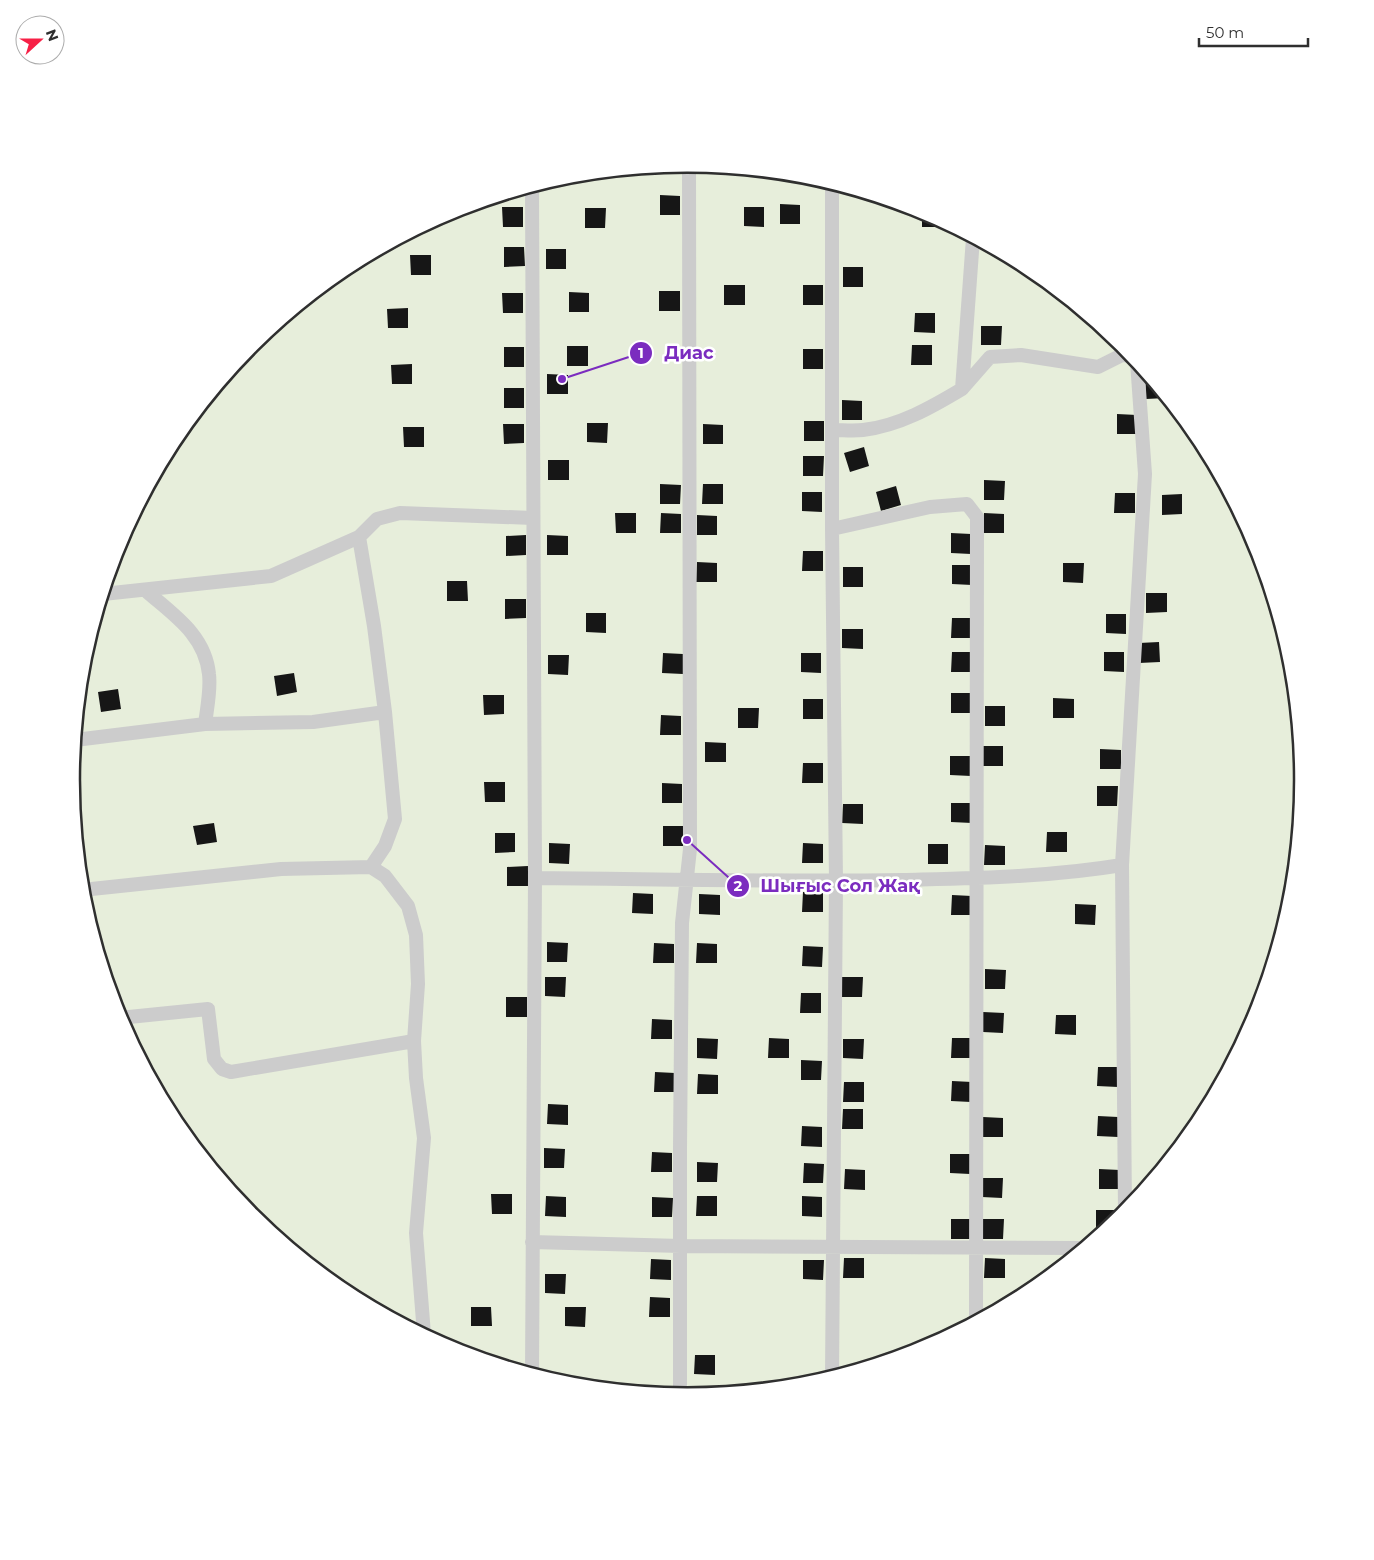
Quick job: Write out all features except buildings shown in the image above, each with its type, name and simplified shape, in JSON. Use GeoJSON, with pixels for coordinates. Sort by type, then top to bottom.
{"type":"FeatureCollection","features":[{"type":"Feature","properties":{"kind":"street"},"geometry":{"type":"LineString","coordinates":[[680,1387],[682,923],[690,849],[689,173]]}},
{"type":"Feature","properties":{"kind":"street"},"geometry":{"type":"LineString","coordinates":[[832,191],[832,529],[836,881],[832,1369]]}},
{"type":"Feature","properties":{"kind":"street"},"geometry":{"type":"LineString","coordinates":[[532,194],[535,878],[532,1366]]}},
{"type":"Feature","properties":{"kind":"street"},"geometry":{"type":"LineString","coordinates":[[962,389],[973,245]]}},
{"type":"Feature","properties":{"kind":"street"},"geometry":{"type":"LineString","coordinates":[[832,430],[863,430],[889,424],[928,409],[962,389],[990,357],[1021,355],[1098,366],[1120,356]]}},
{"type":"Feature","properties":{"kind":"street"},"geometry":{"type":"LineString","coordinates":[[1125,1199],[1122,865],[1145,474],[1138,375]]}},
{"type":"Feature","properties":{"kind":"street"},"geometry":{"type":"LineString","coordinates":[[832,529],[930,507],[967,504],[977,517],[976,1313]]}},
{"type":"Feature","properties":{"kind":"street"},"geometry":{"type":"LineString","coordinates":[[110,593],[271,576],[359,538],[377,520],[400,513],[533,518]]}},
{"type":"Feature","properties":{"kind":"street"},"geometry":{"type":"LineString","coordinates":[[359,538],[374,626],[385,712],[395,819],[385,846],[371,867]]}},
{"type":"Feature","properties":{"kind":"street"},"geometry":{"type":"LineString","coordinates":[[145,590],[189,628],[202,647],[209,674],[206,724]]}},
{"type":"Feature","properties":{"kind":"street"},"geometry":{"type":"LineString","coordinates":[[81,739],[206,724],[313,722],[385,712]]}},
{"type":"Feature","properties":{"kind":"street"},"geometry":{"type":"LineString","coordinates":[[535,878],[836,881],[977,878],[1081,872],[1122,865]]}},
{"type":"Feature","properties":{"kind":"street"},"geometry":{"type":"LineString","coordinates":[[90,889],[281,869],[371,867],[385,876],[408,906],[416,935],[418,984],[414,1042],[416,1078],[424,1138],[416,1234],[423,1326]]}},
{"type":"Feature","properties":{"kind":"street"},"geometry":{"type":"LineString","coordinates":[[128,1017],[208,1008],[214,1058],[222,1069],[231,1072],[414,1042]]}},
{"type":"Feature","properties":{"kind":"street"},"geometry":{"type":"LineString","coordinates":[[532,1242],[681,1246],[1073,1248]]}},
{"type":"Feature","properties":{"kind":"green space"},"geometry":{"type":"Polygon","coordinates":[[[647,174],[727,174],[766,178],[844,194],[882,205],[919,219],[991,254],[1057,298],[1087,324],[1116,351],[1169,410],[1213,476],[1231,512],[1248,548],[1262,585],[1273,623],[1289,701],[1293,740],[1293,820],[1289,859],[1273,937],[1262,975],[1248,1012],[1213,1084],[1169,1150],[1143,1180],[1116,1209],[1057,1262],[990,1306],[955,1324],[919,1341],[882,1355],[844,1366],[766,1382],[727,1386],[647,1386],[608,1382],[530,1366],[492,1355],[455,1341],[383,1306],[317,1262],[287,1236],[258,1209],[205,1150],[161,1084],[143,1048],[126,1012],[112,975],[101,937],[85,859],[81,820],[81,740],[85,701],[101,623],[112,585],[126,548],[161,476],[205,410],[231,380],[258,351],[317,298],[384,254],[419,236],[455,219],[492,205],[530,194],[608,178],[647,174]]]}},
{"type":"Feature","properties":{"kind":"place","name":"Диас"},"geometry":{"type":"Point","coordinates":[562,379]}},
{"type":"Feature","properties":{"kind":"place","name":"Шығыс Сол Жақ"},"geometry":{"type":"Point","coordinates":[687,840]}}]}
